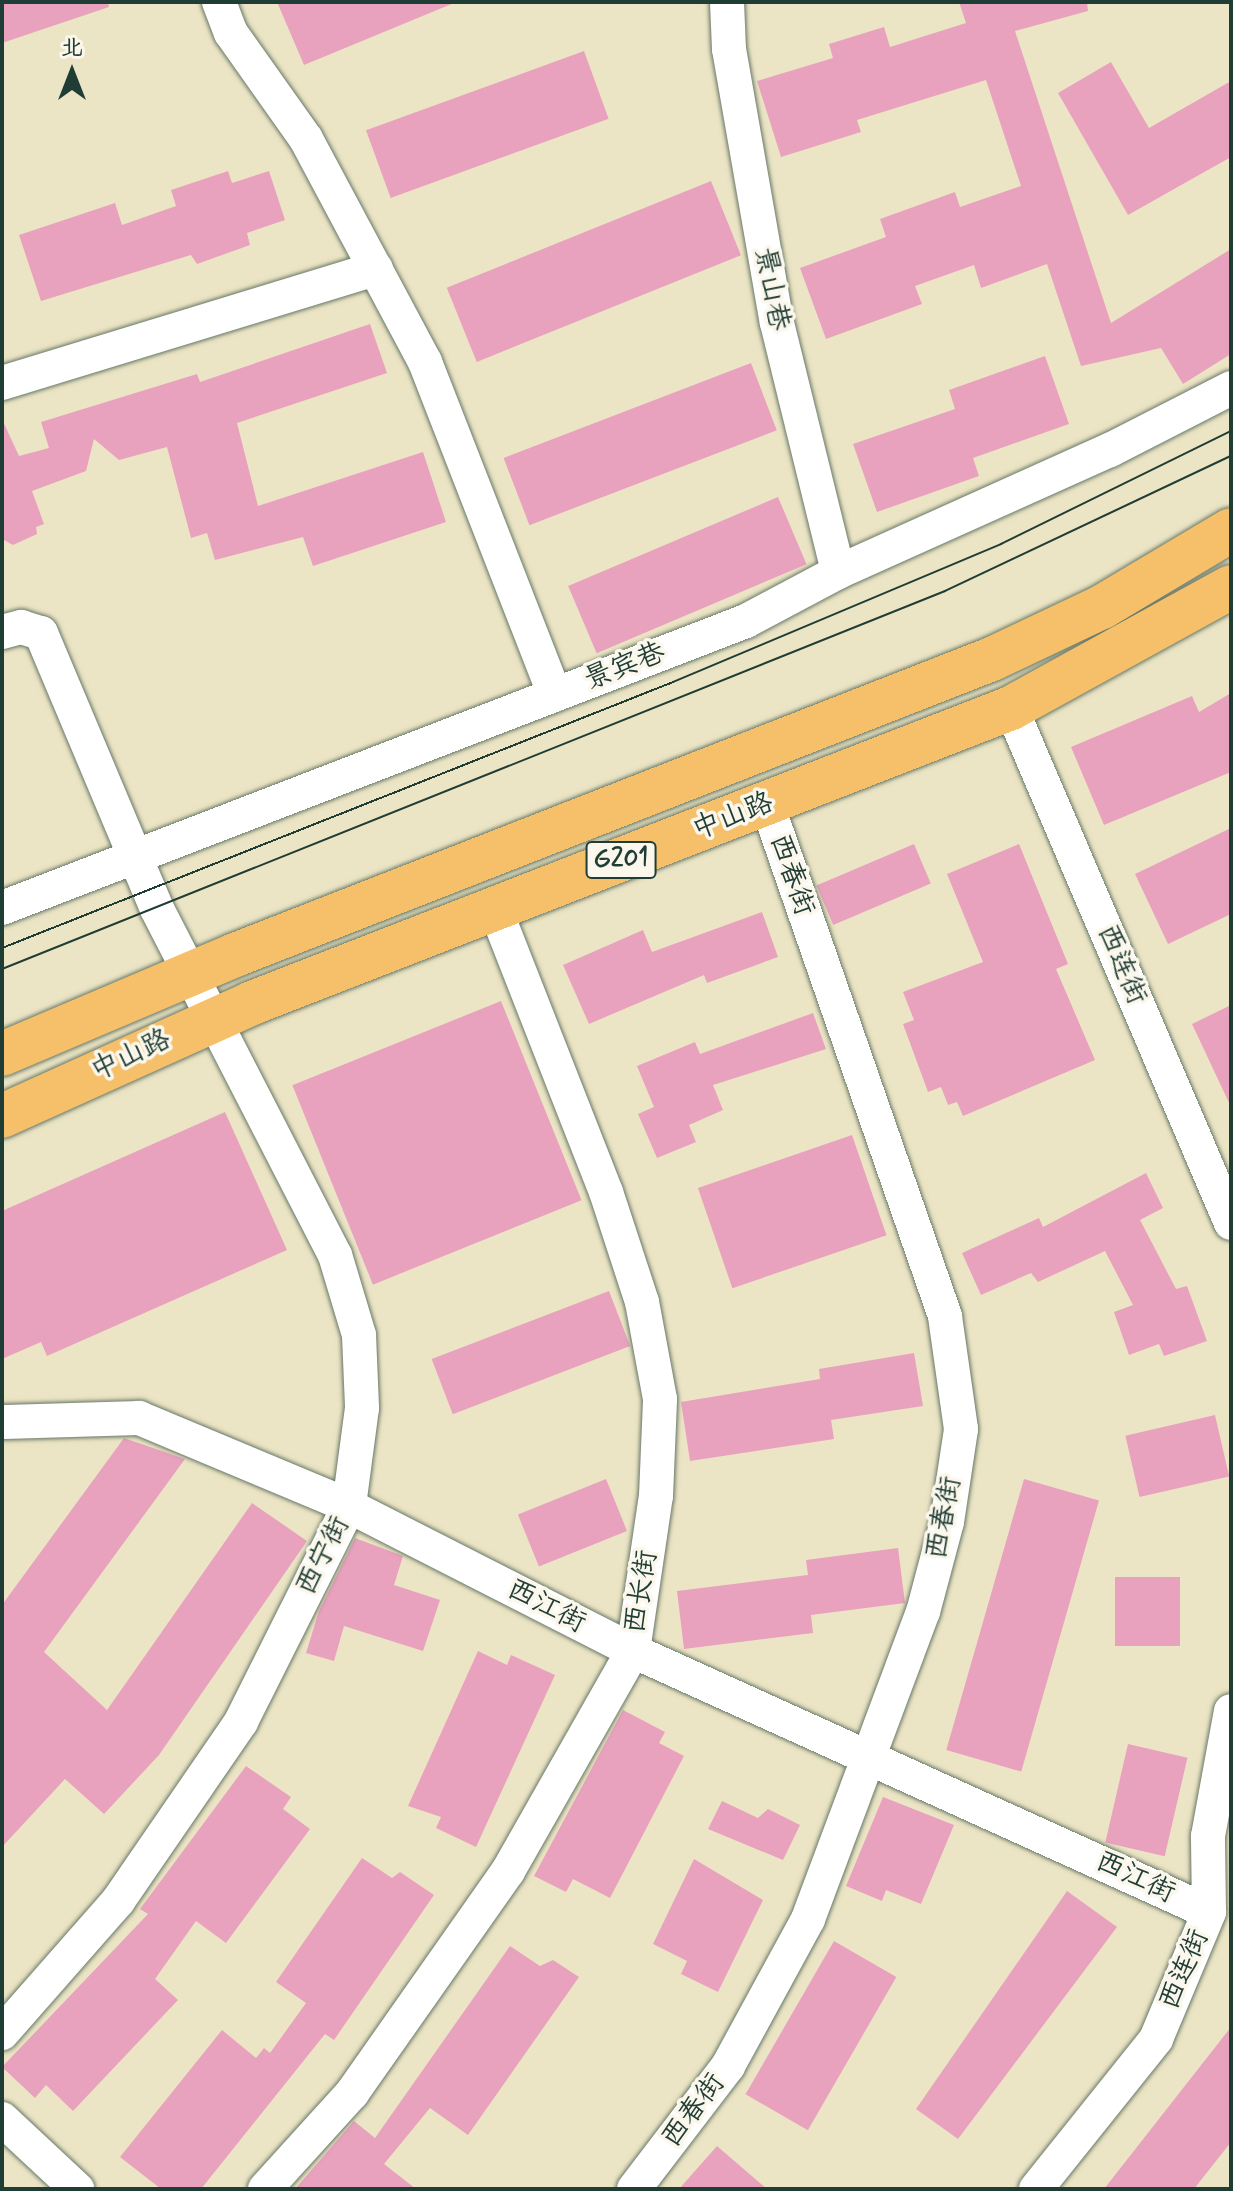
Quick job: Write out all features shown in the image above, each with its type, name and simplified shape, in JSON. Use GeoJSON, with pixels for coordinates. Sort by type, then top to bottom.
{"type":"FeatureCollection","features":[{"type":"Feature","properties":{"kind":"highway","name":"中山路"},"geometry":{"type":"LineString","coordinates":[[2,1054],[190,975],[992,659],[1102,607],[1231,530]]}},
{"type":"Feature","properties":{"kind":"highway","name":"中山路"},"geometry":{"type":"LineString","coordinates":[[2,1116],[212,1019],[1011,708],[1231,587]]}},
{"type":"Feature","properties":{"kind":"street"},"geometry":{"type":"LineString","coordinates":[[219,2],[231,33],[306,139],[425,362],[555,695]]}},
{"type":"Feature","properties":{"kind":"street","name":"景山巷"},"geometry":{"type":"LineString","coordinates":[[727,2],[729,49],[777,323],[838,572]]}},
{"type":"Feature","properties":{"kind":"street"},"geometry":{"type":"LineString","coordinates":[[2,383],[376,269]]}},
{"type":"Feature","properties":{"kind":"street","name":"景宾巷"},"geometry":{"type":"LineString","coordinates":[[2,908],[746,621],[838,572],[1110,450],[1231,388]]}},
{"type":"Feature","properties":{"kind":"street","name":"西宁街"},"geometry":{"type":"LineString","coordinates":[[2,632],[21,627],[41,633],[135,859],[212,1019],[335,1255],[359,1335],[362,1408],[349,1506],[241,1722],[118,1901],[2,2033]]}},
{"type":"Feature","properties":{"kind":"street","name":"西连街"},"geometry":{"type":"LineString","coordinates":[[1011,708],[1231,1223]]}},
{"type":"Feature","properties":{"kind":"street","name":"西春街"},"geometry":{"type":"LineString","coordinates":[[634,2189],[742,2039],[808,1919],[923,1612],[947,1522],[961,1429],[945,1316],[767,804]]}},
{"type":"Feature","properties":{"kind":"street","name":"西长街"},"geometry":{"type":"LineString","coordinates":[[265,2189],[352,2093],[508,1871],[633,1651],[656,1496],[660,1399],[642,1302],[606,1192],[495,909]]}},
{"type":"Feature","properties":{"kind":"street","name":"西江街"},"geometry":{"type":"LineString","coordinates":[[2,1422],[139,1418],[349,1506],[633,1651],[1209,1912]]}},
{"type":"Feature","properties":{"kind":"street","name":"西连街"},"geometry":{"type":"LineString","coordinates":[[1036,2189],[1156,2039],[1209,1912],[1208,1836],[1231,1711]]}},
{"type":"Feature","properties":{"kind":"street"},"geometry":{"type":"LineString","coordinates":[[2,2119],[77,2189]]}},
{"type":"Feature","properties":{"kind":"building"},"geometry":{"type":"Polygon","coordinates":[[[2,2],[108,2],[109,7],[2,43],[2,2]]]}},
{"type":"Feature","properties":{"kind":"building"},"geometry":{"type":"Polygon","coordinates":[[[277,2],[454,2],[454,3],[304,65],[277,2]]]}},
{"type":"Feature","properties":{"kind":"building"},"geometry":{"type":"Polygon","coordinates":[[[959,2],[1087,2],[1088,11],[1015,31],[1111,323],[1231,249],[1231,354],[1183,384],[1161,348],[1081,366],[1047,264],[981,288],[974,265],[915,286],[922,304],[826,339],[800,268],[886,237],[880,219],[955,192],[960,207],[1021,186],[986,80],[857,120],[861,132],[781,157],[757,81],[833,58],[829,44],[884,27],[890,47],[966,23],[959,2]]]}},
{"type":"Feature","properties":{"kind":"building"},"geometry":{"type":"Polygon","coordinates":[[[584,51],[609,119],[391,198],[366,130],[584,51]]]}},
{"type":"Feature","properties":{"kind":"building"},"geometry":{"type":"Polygon","coordinates":[[[1111,62],[1149,128],[1231,81],[1231,157],[1128,215],[1058,93],[1111,62]]]}},
{"type":"Feature","properties":{"kind":"building"},"geometry":{"type":"Polygon","coordinates":[[[228,171],[232,183],[269,171],[285,220],[247,233],[250,245],[197,264],[191,255],[41,301],[19,235],[115,203],[122,225],[176,206],[171,190],[228,171]]]}},
{"type":"Feature","properties":{"kind":"building"},"geometry":{"type":"Polygon","coordinates":[[[711,181],[741,255],[477,362],[447,288],[711,181]]]}},
{"type":"Feature","properties":{"kind":"building"},"geometry":{"type":"Polygon","coordinates":[[[370,324],[387,373],[237,423],[258,506],[423,452],[446,522],[313,566],[303,537],[215,560],[207,533],[191,538],[167,447],[119,460],[94,439],[86,471],[32,491],[44,524],[36,527],[37,534],[13,545],[2,539],[2,419],[19,456],[49,448],[41,422],[197,374],[200,382],[370,324]]]}},
{"type":"Feature","properties":{"kind":"building"},"geometry":{"type":"Polygon","coordinates":[[[1045,356],[1069,424],[973,458],[979,476],[877,512],[853,444],[955,409],[949,390],[1045,356]]]}},
{"type":"Feature","properties":{"kind":"building"},"geometry":{"type":"Polygon","coordinates":[[[751,363],[777,430],[529,525],[504,458],[751,363]]]}},
{"type":"Feature","properties":{"kind":"building"},"geometry":{"type":"Polygon","coordinates":[[[778,497],[807,564],[597,653],[568,586],[778,497]]]}},
{"type":"Feature","properties":{"kind":"building"},"geometry":{"type":"Polygon","coordinates":[[[1231,693],[1231,772],[1104,825],[1071,747],[1192,696],[1199,712],[1231,693]]]}},
{"type":"Feature","properties":{"kind":"building"},"geometry":{"type":"Polygon","coordinates":[[[1231,828],[1231,914],[1168,944],[1135,874],[1231,828]]]}},
{"type":"Feature","properties":{"kind":"building"},"geometry":{"type":"Polygon","coordinates":[[[914,844],[931,884],[833,925],[816,885],[914,844]]]}},
{"type":"Feature","properties":{"kind":"building"},"geometry":{"type":"Polygon","coordinates":[[[1019,844],[1068,964],[1056,969],[1095,1060],[963,1116],[957,1102],[948,1105],[941,1087],[928,1092],[903,1024],[914,1020],[903,992],[983,962],[947,874],[1019,844]]]}},
{"type":"Feature","properties":{"kind":"building"},"geometry":{"type":"Polygon","coordinates":[[[762,912],[778,957],[707,983],[704,975],[589,1024],[563,965],[643,930],[652,952],[762,912]]]}},
{"type":"Feature","properties":{"kind":"building"},"geometry":{"type":"Polygon","coordinates":[[[501,1001],[582,1200],[373,1285],[292,1085],[501,1001]]]}},
{"type":"Feature","properties":{"kind":"building"},"geometry":{"type":"Polygon","coordinates":[[[1231,1005],[1231,1107],[1192,1024],[1231,1005]]]}},
{"type":"Feature","properties":{"kind":"building"},"geometry":{"type":"Polygon","coordinates":[[[813,1013],[826,1049],[713,1085],[723,1110],[689,1125],[696,1142],[657,1158],[638,1114],[654,1107],[637,1066],[695,1042],[700,1054],[813,1013]]]}},
{"type":"Feature","properties":{"kind":"building"},"geometry":{"type":"Polygon","coordinates":[[[225,1112],[287,1250],[47,1356],[41,1342],[2,1359],[2,1211],[225,1112]]]}},
{"type":"Feature","properties":{"kind":"building"},"geometry":{"type":"Polygon","coordinates":[[[852,1135],[887,1235],[732,1288],[698,1188],[852,1135]]]}},
{"type":"Feature","properties":{"kind":"building"},"geometry":{"type":"Polygon","coordinates":[[[1146,1173],[1163,1208],[1140,1220],[1176,1289],[1187,1286],[1207,1341],[1164,1356],[1159,1344],[1129,1355],[1114,1312],[1133,1305],[1105,1251],[1038,1282],[1031,1273],[981,1295],[962,1253],[1039,1218],[1043,1227],[1146,1173]]]}},
{"type":"Feature","properties":{"kind":"building"},"geometry":{"type":"Polygon","coordinates":[[[609,1291],[630,1346],[453,1414],[432,1359],[609,1291]]]}},
{"type":"Feature","properties":{"kind":"building"},"geometry":{"type":"Polygon","coordinates":[[[914,1353],[923,1406],[831,1420],[834,1439],[690,1461],[681,1402],[820,1379],[819,1369],[914,1353]]]}},
{"type":"Feature","properties":{"kind":"building"},"geometry":{"type":"Polygon","coordinates":[[[1215,1415],[1229,1476],[1140,1497],[1125,1436],[1215,1415]]]}},
{"type":"Feature","properties":{"kind":"building"},"geometry":{"type":"Polygon","coordinates":[[[124,1438],[185,1459],[44,1652],[107,1710],[252,1503],[307,1541],[159,1755],[104,1814],[65,1779],[2,1847],[2,1605],[124,1438]]]}},
{"type":"Feature","properties":{"kind":"building"},"geometry":{"type":"Polygon","coordinates":[[[606,1479],[627,1531],[539,1567],[518,1515],[606,1479]]]}},
{"type":"Feature","properties":{"kind":"building"},"geometry":{"type":"Polygon","coordinates":[[[1024,1479],[1099,1500],[1021,1772],[946,1750],[1024,1479]]]}},
{"type":"Feature","properties":{"kind":"building"},"geometry":{"type":"Polygon","coordinates":[[[355,1538],[403,1556],[394,1585],[440,1600],[423,1651],[344,1626],[334,1661],[306,1653],[319,1611],[355,1538]]]}},
{"type":"Feature","properties":{"kind":"building"},"geometry":{"type":"Polygon","coordinates":[[[898,1548],[905,1603],[811,1615],[813,1633],[684,1649],[677,1591],[808,1575],[806,1560],[898,1548]]]}},
{"type":"Feature","properties":{"kind":"building"},"geometry":{"type":"Polygon","coordinates":[[[1115,1577],[1180,1577],[1180,1646],[1115,1646],[1115,1577]]]}},
{"type":"Feature","properties":{"kind":"building"},"geometry":{"type":"Polygon","coordinates":[[[478,1651],[507,1665],[511,1655],[555,1675],[476,1847],[436,1828],[441,1817],[408,1806],[478,1651]]]}},
{"type":"Feature","properties":{"kind":"building"},"geometry":{"type":"Polygon","coordinates":[[[623,1710],[665,1732],[659,1743],[684,1756],[610,1898],[573,1879],[566,1892],[534,1876],[623,1710]]]}},
{"type":"Feature","properties":{"kind":"building"},"geometry":{"type":"Polygon","coordinates":[[[1128,1744],[1187,1758],[1165,1856],[1105,1842],[1128,1744]]]}},
{"type":"Feature","properties":{"kind":"building"},"geometry":{"type":"Polygon","coordinates":[[[246,1766],[291,1797],[283,1809],[310,1829],[226,1943],[196,1921],[155,1979],[178,2000],[73,2111],[46,2085],[35,2098],[2,2067],[148,1914],[140,1909],[246,1766]]]}},
{"type":"Feature","properties":{"kind":"building"},"geometry":{"type":"Polygon","coordinates":[[[883,1797],[954,1825],[921,1904],[886,1890],[882,1901],[846,1886],[883,1797]]]}},
{"type":"Feature","properties":{"kind":"building"},"geometry":{"type":"Polygon","coordinates":[[[722,1801],[758,1818],[768,1809],[800,1825],[783,1860],[708,1829],[722,1801]]]}},
{"type":"Feature","properties":{"kind":"building"},"geometry":{"type":"Polygon","coordinates":[[[362,1858],[392,1878],[400,1872],[434,1895],[334,2040],[325,2034],[201,2189],[161,2189],[120,2157],[222,2030],[256,2058],[264,2048],[270,2053],[306,2003],[276,1982],[362,1858]]]}},
{"type":"Feature","properties":{"kind":"building"},"geometry":{"type":"Polygon","coordinates":[[[694,1859],[763,1900],[718,1992],[681,1974],[687,1961],[653,1944],[694,1859]]]}},
{"type":"Feature","properties":{"kind":"building"},"geometry":{"type":"Polygon","coordinates":[[[1067,1891],[1117,1927],[958,2139],[916,2109],[1067,1891]]]}},
{"type":"Feature","properties":{"kind":"building"},"geometry":{"type":"Polygon","coordinates":[[[834,1941],[896,1977],[808,2130],[746,2094],[834,1941]]]}},
{"type":"Feature","properties":{"kind":"building"},"geometry":{"type":"Polygon","coordinates":[[[510,1946],[540,1966],[553,1960],[579,1977],[468,2135],[430,2108],[384,2164],[416,2189],[295,2189],[354,2121],[375,2138],[510,1946]]]}},
{"type":"Feature","properties":{"kind":"building"},"geometry":{"type":"Polygon","coordinates":[[[1231,2027],[1231,2142],[1194,2189],[1104,2189],[1231,2027]]]}},
{"type":"Feature","properties":{"kind":"building"},"geometry":{"type":"Polygon","coordinates":[[[717,2146],[767,2189],[679,2189],[717,2146]]]}},
{"type":"Feature","properties":{"kind":"tram line"},"geometry":{"type":"LineString","coordinates":[[2,948],[673,682],[1001,544],[1231,431]]}},
{"type":"Feature","properties":{"kind":"tram line"},"geometry":{"type":"LineString","coordinates":[[2,969],[945,591],[1231,456]]}}]}
